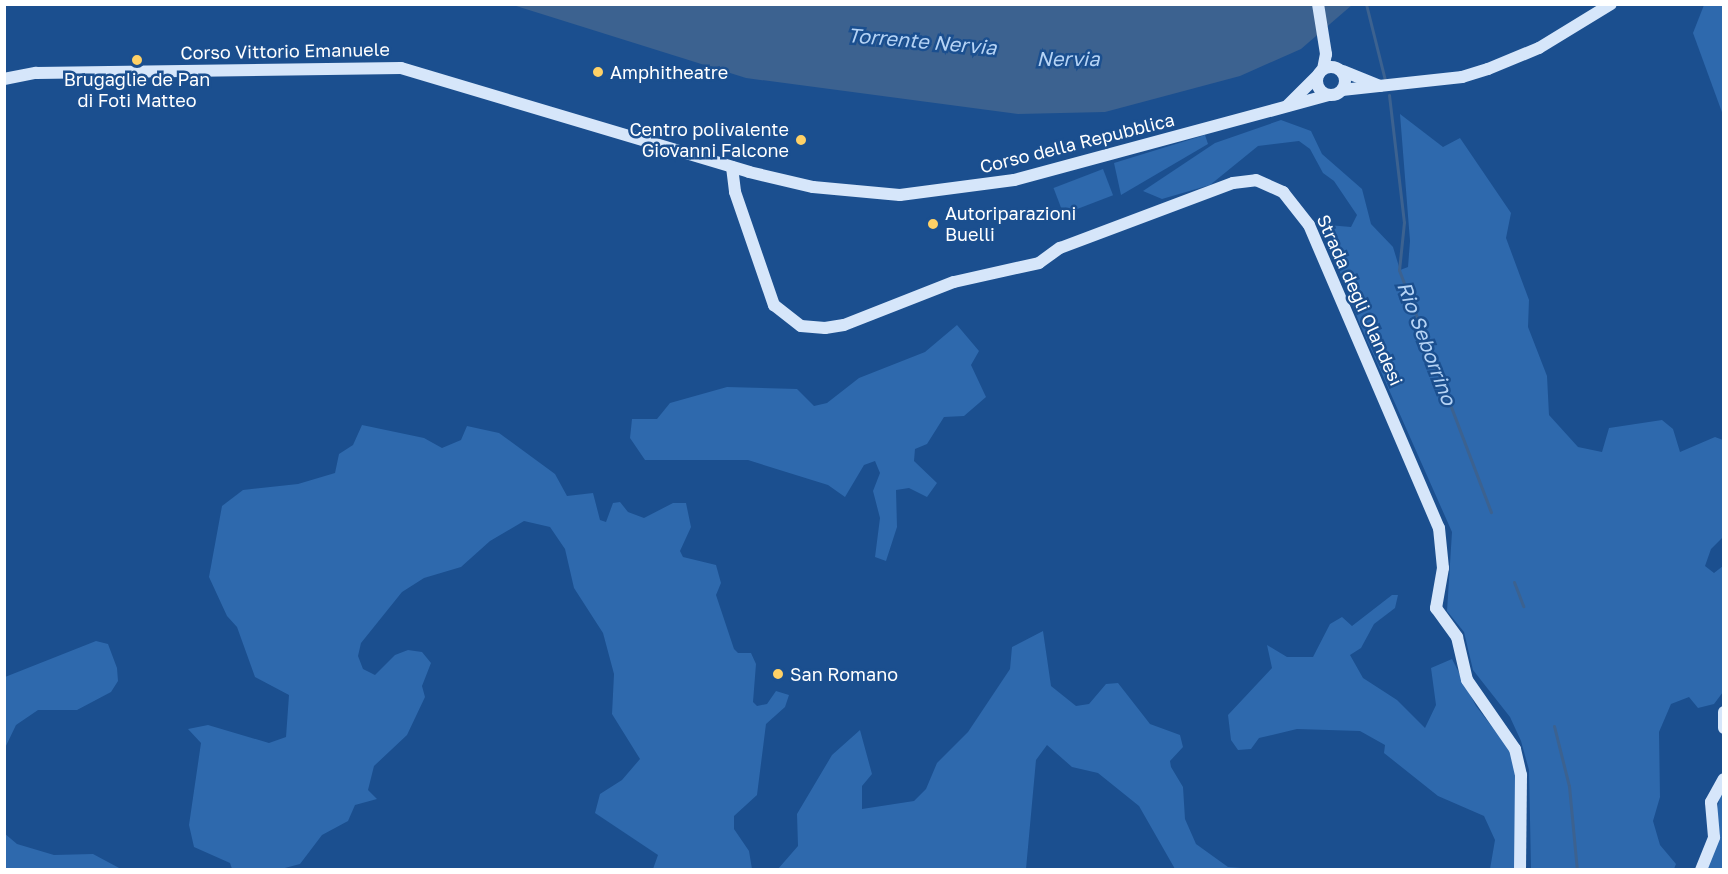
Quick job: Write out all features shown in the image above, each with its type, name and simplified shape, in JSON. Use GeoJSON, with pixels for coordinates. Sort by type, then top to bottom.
{"type":"FeatureCollection","features":[{"type":"Feature","properties":{"kind":"main road"},"geometry":{"type":"LineString","coordinates":[[1318,4],[1328,54],[1340,69],[1384,88]]}},
{"type":"Feature","properties":{"kind":"main road"},"geometry":{"type":"LineString","coordinates":[[1323,4],[1328,54],[1320,72],[1318,87],[1329,95]]}},
{"type":"Feature","properties":{"kind":"main road"},"geometry":{"type":"LineString","coordinates":[[1340,69],[1342,90],[1384,88],[1462,77],[1512,61],[1611,4]]}},
{"type":"Feature","properties":{"kind":"main road","name":"Corso Vittorio Emanuele"},"geometry":{"type":"LineString","coordinates":[[4,79],[36,73],[401,68],[732,167]]}},
{"type":"Feature","properties":{"kind":"main road"},"geometry":{"type":"LineString","coordinates":[[1320,72],[1340,69]]}},
{"type":"Feature","properties":{"kind":"main road","name":"Corso della Repubblica"},"geometry":{"type":"LineString","coordinates":[[1286,107],[1320,72]]}},
{"type":"Feature","properties":{"kind":"main road","name":"Corso della Repubblica"},"geometry":{"type":"LineString","coordinates":[[732,167],[857,193],[933,192],[1014,180],[1342,90]]}},
{"type":"Feature","properties":{"kind":"main road","name":"Strada degli Olandesi"},"geometry":{"type":"LineString","coordinates":[[732,167],[735,192],[774,305],[801,326],[844,325],[964,279],[1038,263],[1060,248],[1233,183],[1256,180],[1283,192],[1309,225],[1439,528],[1443,557],[1436,608],[1456,637],[1467,680],[1515,749],[1521,775],[1520,870]]}},
{"type":"Feature","properties":{"kind":"main road"},"geometry":{"type":"LineString","coordinates":[[1724,712],[1724,728]]}},
{"type":"Feature","properties":{"kind":"main road"},"geometry":{"type":"LineString","coordinates":[[1701,870],[1714,837],[1711,802],[1724,779]]}},
{"type":"Feature","properties":{"kind":"shaded area"},"geometry":{"type":"Polygon","coordinates":[[[1704,5],[1723,5],[1723,115],[1693,33],[1704,5]]]}},
{"type":"Feature","properties":{"kind":"shaded area"},"geometry":{"type":"Polygon","coordinates":[[[1400,114],[1443,147],[1460,138],[1511,213],[1506,238],[1529,300],[1528,327],[1547,376],[1549,415],[1578,447],[1602,452],[1609,428],[1662,420],[1673,429],[1680,452],[1715,437],[1723,440],[1723,537],[1711,549],[1705,566],[1714,573],[1723,566],[1723,692],[1714,704],[1698,708],[1689,697],[1671,704],[1659,732],[1660,797],[1653,821],[1660,845],[1676,864],[1674,869],[1531,869],[1529,770],[1521,741],[1510,717],[1473,670],[1464,632],[1447,611],[1452,532],[1359,322],[1327,238],[1328,225],[1351,227],[1357,215],[1334,181],[1323,173],[1310,149],[1299,141],[1258,146],[1210,185],[1162,199],[1143,191],[1215,143],[1281,120],[1311,131],[1322,154],[1362,189],[1371,224],[1393,247],[1400,270],[1408,267],[1410,241],[1400,114]]]}},
{"type":"Feature","properties":{"kind":"shaded area"},"geometry":{"type":"Polygon","coordinates":[[[1205,135],[1208,144],[1121,195],[1114,163],[1205,135]]]}},
{"type":"Feature","properties":{"kind":"shaded area"},"geometry":{"type":"Polygon","coordinates":[[[1103,169],[1113,195],[1064,214],[1054,188],[1103,169]]]}},
{"type":"Feature","properties":{"kind":"shaded area"},"geometry":{"type":"Polygon","coordinates":[[[957,325],[979,351],[971,365],[986,397],[964,416],[944,417],[927,444],[915,449],[914,461],[937,483],[927,497],[909,488],[896,490],[897,527],[886,561],[875,557],[880,518],[873,491],[880,473],[875,461],[864,465],[845,497],[828,485],[748,460],[645,460],[630,438],[632,419],[657,419],[670,403],[727,387],[797,389],[814,406],[827,403],[859,378],[925,352],[957,325]]]}},
{"type":"Feature","properties":{"kind":"shaded area"},"geometry":{"type":"Polygon","coordinates":[[[362,425],[424,438],[442,448],[461,440],[467,426],[499,433],[555,474],[567,496],[593,493],[600,520],[606,522],[613,503],[620,502],[628,512],[644,518],[673,503],[686,503],[691,527],[680,551],[683,557],[716,565],[721,583],[716,595],[734,649],[738,653],[751,653],[756,664],[753,702],[757,706],[767,704],[776,691],[789,695],[785,707],[766,724],[757,795],[734,816],[734,829],[749,851],[752,869],[653,869],[658,855],[595,813],[600,794],[622,780],[640,759],[612,714],[614,674],[603,633],[574,588],[565,549],[550,527],[524,521],[490,541],[461,567],[424,578],[402,592],[361,643],[358,656],[363,669],[375,675],[395,655],[408,650],[422,652],[431,663],[422,686],[425,697],[407,735],[374,766],[368,790],[377,799],[355,805],[348,821],[322,835],[300,864],[281,869],[232,869],[230,863],[194,847],[189,825],[201,743],[188,729],[208,725],[269,743],[286,737],[289,695],[255,677],[237,627],[227,616],[209,577],[222,506],[243,490],[298,484],[335,473],[339,454],[353,445],[362,425]]]}},
{"type":"Feature","properties":{"kind":"shaded area"},"geometry":{"type":"Polygon","coordinates":[[[1392,595],[1398,595],[1395,608],[1374,624],[1361,648],[1350,655],[1363,678],[1397,700],[1425,728],[1436,705],[1431,668],[1452,659],[1476,706],[1510,750],[1515,773],[1515,869],[1490,869],[1495,840],[1484,816],[1438,796],[1384,753],[1385,745],[1360,731],[1297,729],[1259,738],[1251,749],[1238,750],[1231,740],[1228,715],[1272,668],[1267,645],[1287,657],[1313,657],[1330,624],[1342,617],[1352,626],[1392,595]]]}},
{"type":"Feature","properties":{"kind":"shaded area"},"geometry":{"type":"Polygon","coordinates":[[[1043,631],[1051,686],[1076,706],[1089,704],[1106,684],[1118,683],[1150,724],[1180,735],[1183,747],[1170,761],[1183,787],[1185,819],[1196,844],[1228,867],[1255,869],[1175,869],[1139,806],[1098,773],[1072,767],[1047,745],[1036,760],[1026,869],[778,869],[798,846],[797,814],[832,755],[860,730],[872,774],[862,786],[862,809],[914,801],[926,789],[937,763],[968,732],[1010,669],[1012,647],[1043,631]]]}},
{"type":"Feature","properties":{"kind":"shaded area"},"geometry":{"type":"Polygon","coordinates":[[[96,641],[108,644],[117,668],[118,681],[111,692],[77,710],[38,710],[16,725],[5,748],[5,677],[96,641]]]}},
{"type":"Feature","properties":{"kind":"shaded area"},"geometry":{"type":"Polygon","coordinates":[[[1723,786],[1723,869],[1701,870],[1714,820],[1723,786]]]}},
{"type":"Feature","properties":{"kind":"shaded area"},"geometry":{"type":"Polygon","coordinates":[[[4,833],[17,844],[54,855],[93,854],[121,869],[5,869],[4,833]]]}},
{"type":"Feature","properties":{"kind":"water"},"geometry":{"type":"Polygon","coordinates":[[[513,5],[1352,5],[1301,49],[1240,76],[1105,112],[1018,114],[746,78],[513,5]]]}},
{"type":"Feature","properties":{"kind":"waterway"},"geometry":{"type":"LineString","coordinates":[[1366,4],[1385,80]]}},
{"type":"Feature","properties":{"kind":"waterway","name":"Rio Seborrino"},"geometry":{"type":"LineString","coordinates":[[1389,95],[1404,222],[1399,270],[1491,512]]}},
{"type":"Feature","properties":{"kind":"waterway","name":"Rio Seborrino"},"geometry":{"type":"LineString","coordinates":[[1514,582],[1523,606]]}},
{"type":"Feature","properties":{"kind":"waterway","name":"Rio Seborrino"},"geometry":{"type":"LineString","coordinates":[[1554,726],[1569,786],[1577,870]]}},
{"type":"Feature","properties":{"kind":"place","name":"Brugaglie de Pan di Foti Matteo"},"geometry":{"type":"Point","coordinates":[137,60]}},
{"type":"Feature","properties":{"kind":"place","name":"Amphitheatre"},"geometry":{"type":"Point","coordinates":[598,72]}},
{"type":"Feature","properties":{"kind":"place","name":"Centro polivalente Giovanni Falcone"},"geometry":{"type":"Point","coordinates":[801,140]}},
{"type":"Feature","properties":{"kind":"place","name":"Autoriparazioni Buelli"},"geometry":{"type":"Point","coordinates":[933,224]}},
{"type":"Feature","properties":{"kind":"place","name":"San Romano"},"geometry":{"type":"Point","coordinates":[778,674]}},
{"type":"Feature","properties":{"kind":"water label","name":"Torrente Nervia"},"geometry":{"type":"Point","coordinates":[922,41]}},
{"type":"Feature","properties":{"kind":"water label","name":"Nervia"},"geometry":{"type":"Point","coordinates":[1068,58]}}]}
